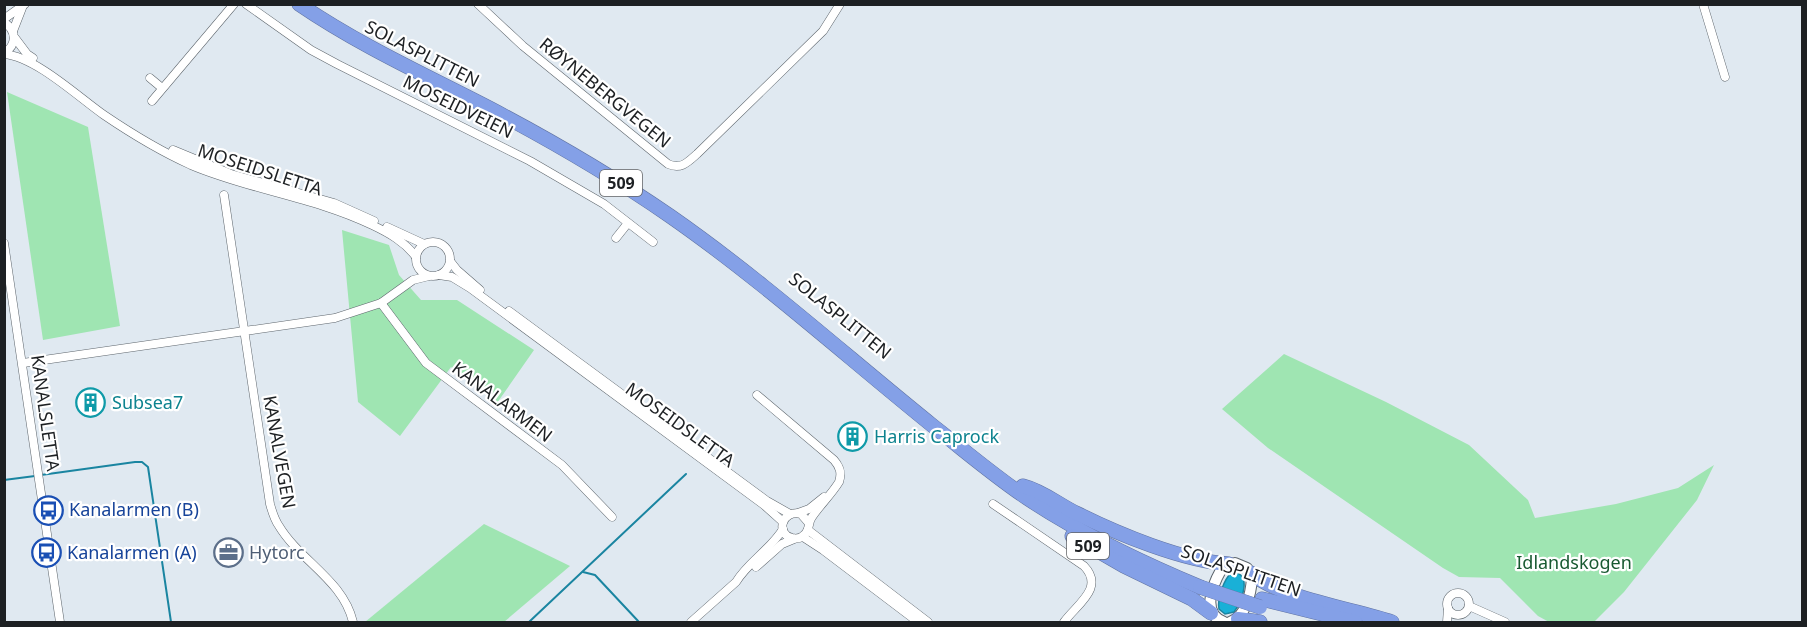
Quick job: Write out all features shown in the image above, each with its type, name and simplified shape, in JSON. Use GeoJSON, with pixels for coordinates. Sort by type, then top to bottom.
{"type":"FeatureCollection","features":[{"type":"Feature","properties":{"kind":"highway","name":"SOLASPLITTEN"},"geometry":{"type":"LineString","coordinates":[[299,4],[349,36],[528,129],[621,183],[737,266],[976,460],[1027,498],[1084,533],[1129,556],[1317,622]]}},
{"type":"Feature","properties":{"kind":"highway","name":"SOLASPLITTEN"},"geometry":{"type":"LineString","coordinates":[[314,4],[384,45],[565,140],[677,211],[752,267],[962,440],[1023,486],[1072,516],[1202,583]]}},
{"type":"Feature","properties":{"kind":"highway","name":"509"},"geometry":{"type":"LineString","coordinates":[[976,460],[983,471],[1043,517],[1101,553],[1192,599],[1215,620]]}},
{"type":"Feature","properties":{"kind":"highway","name":"509"},"geometry":{"type":"LineString","coordinates":[[1023,486],[1035,489],[1077,514],[1118,532],[1181,555],[1229,564]]}},
{"type":"Feature","properties":{"kind":"highway"},"geometry":{"type":"LineString","coordinates":[[1251,573],[1265,583],[1284,591],[1392,622]]}},
{"type":"Feature","properties":{"kind":"highway","name":"SOLASPLITTEN"},"geometry":{"type":"LineString","coordinates":[[1261,603],[1355,622]]}},
{"type":"Feature","properties":{"kind":"highway"},"geometry":{"type":"LineString","coordinates":[[1235,621],[1260,622]]}},
{"type":"Feature","properties":{"kind":"street"},"geometry":{"type":"LineString","coordinates":[[152,101],[234,4]]}},
{"type":"Feature","properties":{"kind":"street","name":"MOSEIDVEIEN"},"geometry":{"type":"LineString","coordinates":[[246,4],[311,50],[530,161],[604,204],[653,242]]}},
{"type":"Feature","properties":{"kind":"street","name":"RØYNEBERGVEGEN"},"geometry":{"type":"LineString","coordinates":[[478,4],[558,75],[668,164],[677,167],[687,163],[697,154],[823,31],[840,4]]}},
{"type":"Feature","properties":{"kind":"street"},"geometry":{"type":"LineString","coordinates":[[1703,4],[1725,77]]}},
{"type":"Feature","properties":{"kind":"street"},"geometry":{"type":"LineString","coordinates":[[4,20],[24,6]]}},
{"type":"Feature","properties":{"kind":"street"},"geometry":{"type":"LineString","coordinates":[[4,53],[13,45],[14,34],[24,6]]}},
{"type":"Feature","properties":{"kind":"street","name":"MOSEIDSLETTA"},"geometry":{"type":"LineString","coordinates":[[4,20],[27,54],[130,127],[162,145],[231,174],[334,203],[424,244]]}},
{"type":"Feature","properties":{"kind":"street","name":"MOSEIDSLETTA"},"geometry":{"type":"LineString","coordinates":[[4,53],[25,58],[128,131],[159,149],[193,166],[235,181],[308,200],[353,217],[391,234],[411,250],[416,261]]}},
{"type":"Feature","properties":{"kind":"street"},"geometry":{"type":"LineString","coordinates":[[150,78],[162,88]]}},
{"type":"Feature","properties":{"kind":"street"},"geometry":{"type":"LineString","coordinates":[[224,195],[244,331]]}},
{"type":"Feature","properties":{"kind":"street"},"geometry":{"type":"LineString","coordinates":[[616,238],[628,223]]}},
{"type":"Feature","properties":{"kind":"street"},"geometry":{"type":"LineString","coordinates":[[23,363],[334,318],[381,303],[407,285],[413,280],[439,275],[446,270],[450,261],[448,252],[442,244],[433,242],[424,244],[417,251],[412,279],[407,285]]}},
{"type":"Feature","properties":{"kind":"street","name":"KANALSLETTA"},"geometry":{"type":"LineString","coordinates":[[4,243],[60,622]]}},
{"type":"Feature","properties":{"kind":"street"},"geometry":{"type":"LineString","coordinates":[[416,261],[421,272],[429,276]]}},
{"type":"Feature","properties":{"kind":"street","name":"MOSEIDSLETTA"},"geometry":{"type":"LineString","coordinates":[[450,261],[473,284],[611,387],[767,501],[794,513]]}},
{"type":"Feature","properties":{"kind":"street","name":"MOSEIDSLETTA"},"geometry":{"type":"LineString","coordinates":[[439,275],[452,277],[470,288],[764,505],[783,526]]}},
{"type":"Feature","properties":{"kind":"street","name":"KANALARMEN"},"geometry":{"type":"LineString","coordinates":[[381,303],[426,363],[562,465],[612,517]]}},
{"type":"Feature","properties":{"kind":"street","name":"KANALVEGEN"},"geometry":{"type":"LineString","coordinates":[[244,331],[273,515],[286,536],[333,584],[348,606],[353,622]]}},
{"type":"Feature","properties":{"kind":"street"},"geometry":{"type":"LineString","coordinates":[[692,622],[775,550],[798,538],[833,492],[841,477],[839,466],[834,460],[757,395]]}},
{"type":"Feature","properties":{"kind":"street"},"geometry":{"type":"LineString","coordinates":[[736,582],[740,575],[771,545],[794,513],[809,509],[833,492]]}},
{"type":"Feature","properties":{"kind":"street"},"geometry":{"type":"LineString","coordinates":[[993,504],[1090,572],[1094,580],[1092,589],[1064,622]]}},
{"type":"Feature","properties":{"kind":"street"},"geometry":{"type":"LineString","coordinates":[[794,513],[805,516],[808,526],[928,622]]}},
{"type":"Feature","properties":{"kind":"street"},"geometry":{"type":"LineString","coordinates":[[783,526],[787,535],[824,550],[918,622]]}},
{"type":"Feature","properties":{"kind":"street"},"geometry":{"type":"LineString","coordinates":[[1215,620],[1210,600],[1219,574],[1229,564],[1241,564],[1251,573],[1252,586],[1244,609],[1235,621]]}},
{"type":"Feature","properties":{"kind":"street"},"geometry":{"type":"LineString","coordinates":[[1446,622],[1448,600],[1456,593],[1466,596],[1468,606],[1466,611],[1453,622]]}},
{"type":"Feature","properties":{"kind":"street"},"geometry":{"type":"LineString","coordinates":[[1468,606],[1505,622]]}},
{"type":"Feature","properties":{"kind":"street"},"geometry":{"type":"LineString","coordinates":[[1448,608],[1454,614],[1460,614]]}},
{"type":"Feature","properties":{"kind":"green space"},"geometry":{"type":"Polygon","coordinates":[[[7,92],[88,127],[120,326],[43,340],[7,92]]]}},
{"type":"Feature","properties":{"kind":"green space"},"geometry":{"type":"Polygon","coordinates":[[[342,230],[389,245],[399,275],[421,300],[457,300],[534,350],[497,403],[451,367],[400,436],[358,402],[342,230]]]}},
{"type":"Feature","properties":{"kind":"green space","name":"Idlandskogen"},"geometry":{"type":"Polygon","coordinates":[[[1284,354],[1386,402],[1469,445],[1528,500],[1535,518],[1616,504],[1678,488],[1714,465],[1697,500],[1624,592],[1594,622],[1549,622],[1538,616],[1500,578],[1459,577],[1443,568],[1268,448],[1222,409],[1284,354]]]}},
{"type":"Feature","properties":{"kind":"green space"},"geometry":{"type":"Polygon","coordinates":[[[484,524],[570,566],[504,622],[365,622],[484,524]]]}},
{"type":"Feature","properties":{"kind":"water"},"geometry":{"type":"Polygon","coordinates":[[[1232,572],[1242,577],[1244,588],[1234,612],[1225,614],[1219,609],[1220,594],[1232,572]]]}},
{"type":"Feature","properties":{"kind":"waterway"},"geometry":{"type":"LineString","coordinates":[[41,475],[135,462],[142,462],[148,467],[171,622]]}},
{"type":"Feature","properties":{"kind":"waterway"},"geometry":{"type":"LineString","coordinates":[[529,622],[686,474]]}},
{"type":"Feature","properties":{"kind":"waterway"},"geometry":{"type":"LineString","coordinates":[[4,480],[35,476]]}},
{"type":"Feature","properties":{"kind":"waterway"},"geometry":{"type":"LineString","coordinates":[[583,572],[595,575],[639,622]]}},
{"type":"Feature","properties":{"kind":"place","name":"Subsea7"},"geometry":{"type":"Point","coordinates":[91,403]}},
{"type":"Feature","properties":{"kind":"place","name":"Harris Caprock"},"geometry":{"type":"Point","coordinates":[853,437]}},
{"type":"Feature","properties":{"kind":"place","name":"Kanalarmen (B)"},"geometry":{"type":"Point","coordinates":[48,510]}},
{"type":"Feature","properties":{"kind":"place","name":"Kanalarmen (A)"},"geometry":{"type":"Point","coordinates":[46,553]}},
{"type":"Feature","properties":{"kind":"place","name":"Hytorc"},"geometry":{"type":"Point","coordinates":[228,553]}}]}
